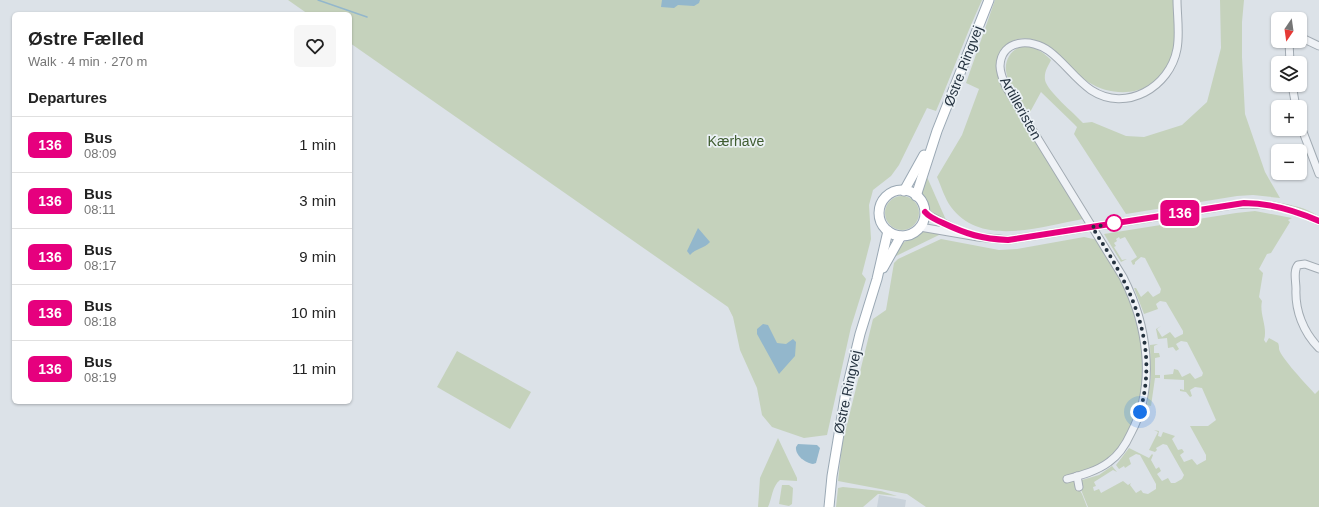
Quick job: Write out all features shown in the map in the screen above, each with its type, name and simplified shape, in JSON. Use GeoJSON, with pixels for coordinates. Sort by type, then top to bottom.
{"type":"FeatureCollection","features":[{"type":"Feature","properties":{"kind":"main road","name":"Østre Ringvej"},"geometry":{"type":"LineString","coordinates":[[916,196],[937,131],[989,0]]}},
{"type":"Feature","properties":{"kind":"main road","name":"Østre Ringvej"},"geometry":{"type":"LineString","coordinates":[[904,191],[937,131]]}},
{"type":"Feature","properties":{"kind":"main road"},"geometry":{"type":"LineString","coordinates":[[904,191],[916,196],[921,201],[925,212],[924,220],[920,227],[911,234],[901,236],[888,230],[880,220],[880,212],[882,204],[888,195],[904,191]]}},
{"type":"Feature","properties":{"kind":"main road","name":"Østre Ringvej"},"geometry":{"type":"LineString","coordinates":[[829,507],[832,476],[846,392],[860,334],[877,279],[888,230]]}},
{"type":"Feature","properties":{"kind":"main road","name":"Østre Ringvej"},"geometry":{"type":"LineString","coordinates":[[877,279],[901,236]]}},
{"type":"Feature","properties":{"kind":"street","name":"Artilleristen"},"geometry":{"type":"LineString","coordinates":[[1067,478],[1077,476],[1105,465],[1122,448],[1138,420],[1146,380],[1145,344],[1137,309],[1123,277],[1006,86],[1001,74],[1000,65],[1002,57],[1007,49],[1015,43],[1034,43],[1049,51],[1092,91],[1106,97],[1122,99],[1138,96],[1153,89],[1164,78],[1172,65],[1177,48],[1177,0]]}},
{"type":"Feature","properties":{"kind":"street"},"geometry":{"type":"LineString","coordinates":[[1307,40],[1319,46]]}},
{"type":"Feature","properties":{"kind":"street"},"geometry":{"type":"LineString","coordinates":[[1305,136],[1319,174]]}},
{"type":"Feature","properties":{"kind":"street"},"geometry":{"type":"LineString","coordinates":[[920,227],[978,237],[1008,240],[1244,203],[1270,204],[1284,207],[1319,221]]}},
{"type":"Feature","properties":{"kind":"street"},"geometry":{"type":"LineString","coordinates":[[925,212],[966,234]]}},
{"type":"Feature","properties":{"kind":"street"},"geometry":{"type":"LineString","coordinates":[[1319,269],[1305,264],[1298,265],[1294,285],[1295,304],[1300,318],[1308,336],[1319,348]]}},
{"type":"Feature","properties":{"kind":"street"},"geometry":{"type":"LineString","coordinates":[[1077,476],[1079,487]]}},
{"type":"Feature","properties":{"kind":"shaded area"},"geometry":{"type":"Polygon","coordinates":[[[879,495],[906,500],[905,507],[877,507],[879,495]]]}},
{"type":"Feature","properties":{"kind":"green space","name":"Kærhave"},"geometry":{"type":"Polygon","coordinates":[[[288,0],[982,0],[936,111],[927,108],[899,165],[891,176],[873,190],[869,205],[871,239],[862,274],[866,279],[851,327],[827,435],[804,438],[772,427],[762,415],[757,388],[740,350],[733,317],[728,307],[352,44],[352,12],[305,12],[288,0]]]}},
{"type":"Feature","properties":{"kind":"green space"},"geometry":{"type":"Polygon","coordinates":[[[995,0],[1175,0],[1175,39],[1173,54],[1170,61],[1164,72],[1155,81],[1146,87],[1135,91],[1111,91],[1099,88],[1080,76],[1056,53],[1039,42],[1029,39],[1018,39],[1010,42],[1003,49],[998,76],[1083,219],[1050,226],[1013,231],[995,231],[979,227],[964,220],[951,207],[937,177],[962,135],[979,89],[966,83],[995,0]]]}},
{"type":"Feature","properties":{"kind":"green space"},"geometry":{"type":"Polygon","coordinates":[[[1220,0],[1244,0],[1242,22],[1242,57],[1245,114],[1265,172],[1280,198],[1253,195],[1237,196],[1126,214],[1074,134],[1077,127],[1041,92],[1029,114],[1015,93],[1007,77],[1006,66],[1009,56],[1016,49],[1025,46],[1039,50],[1051,60],[1045,74],[1047,85],[1083,123],[1092,122],[1126,136],[1144,137],[1182,125],[1207,102],[1221,48],[1220,0]]]}},
{"type":"Feature","properties":{"kind":"green space"},"geometry":{"type":"Polygon","coordinates":[[[927,177],[946,220],[934,216],[922,196],[921,192],[927,177]]]}},
{"type":"Feature","properties":{"kind":"green space"},"geometry":{"type":"Polygon","coordinates":[[[905,196],[914,201],[918,206],[918,220],[914,225],[909,229],[899,230],[895,229],[886,220],[885,210],[886,206],[895,197],[905,196]]]}},
{"type":"Feature","properties":{"kind":"green space"},"geometry":{"type":"Polygon","coordinates":[[[1248,199],[1286,204],[1314,213],[1319,218],[1285,205],[1248,201],[1123,218],[1248,199]]]}},
{"type":"Feature","properties":{"kind":"green space"},"geometry":{"type":"Polygon","coordinates":[[[1255,211],[1292,218],[1288,220],[1290,222],[1271,253],[1267,254],[1259,269],[1263,273],[1259,297],[1262,301],[1261,306],[1265,330],[1264,340],[1266,343],[1269,338],[1278,343],[1284,359],[1295,372],[1315,394],[1319,390],[1319,507],[1088,507],[1080,487],[1082,486],[1082,480],[1099,475],[1112,466],[1117,472],[1113,470],[1094,482],[1096,486],[1093,487],[1094,491],[1099,489],[1101,493],[1123,481],[1128,485],[1131,483],[1130,485],[1136,493],[1141,490],[1143,493],[1148,494],[1156,489],[1156,484],[1140,455],[1136,454],[1129,458],[1131,464],[1125,468],[1124,466],[1119,469],[1116,465],[1129,448],[1149,458],[1152,454],[1153,455],[1151,460],[1156,469],[1159,467],[1161,471],[1157,474],[1162,481],[1168,478],[1171,483],[1175,483],[1182,479],[1184,475],[1167,445],[1163,444],[1156,448],[1157,450],[1155,452],[1149,450],[1158,432],[1154,430],[1159,431],[1158,436],[1161,437],[1163,432],[1175,436],[1172,439],[1178,450],[1182,449],[1184,452],[1180,455],[1184,462],[1192,459],[1197,465],[1206,460],[1206,455],[1190,426],[1208,426],[1216,420],[1202,388],[1195,387],[1190,390],[1192,396],[1190,397],[1186,392],[1180,391],[1180,389],[1184,390],[1184,380],[1164,379],[1164,375],[1173,374],[1174,369],[1178,370],[1182,377],[1190,373],[1195,379],[1202,376],[1203,373],[1187,342],[1181,341],[1176,344],[1179,349],[1176,351],[1173,347],[1168,348],[1167,338],[1158,339],[1156,329],[1161,326],[1157,329],[1162,337],[1170,332],[1175,338],[1183,334],[1183,331],[1166,302],[1160,301],[1156,304],[1158,309],[1144,314],[1134,288],[1136,288],[1141,297],[1148,291],[1153,297],[1160,293],[1161,289],[1145,258],[1141,257],[1133,265],[1131,261],[1137,257],[1125,237],[1120,239],[1119,237],[1114,243],[1116,246],[1114,247],[1122,260],[1127,259],[1121,262],[1104,234],[1255,211]]]}},
{"type":"Feature","properties":{"kind":"green space"},"geometry":{"type":"Polygon","coordinates":[[[925,230],[941,234],[894,257],[901,244],[925,230]]]}},
{"type":"Feature","properties":{"kind":"green space"},"geometry":{"type":"Polygon","coordinates":[[[1084,237],[1098,240],[1126,288],[1138,323],[1143,360],[1143,379],[1140,397],[1136,415],[1128,433],[1114,454],[1074,481],[1082,494],[1087,507],[926,507],[907,494],[838,481],[842,445],[873,319],[886,310],[894,263],[898,259],[941,239],[999,250],[1017,249],[1084,237]]]}},
{"type":"Feature","properties":{"kind":"green space"},"geometry":{"type":"Polygon","coordinates":[[[1158,344],[1154,346],[1154,353],[1159,353],[1160,357],[1155,358],[1155,375],[1160,375],[1160,378],[1155,378],[1151,406],[1147,405],[1151,377],[1150,345],[1158,344]]]}},
{"type":"Feature","properties":{"kind":"green space"},"geometry":{"type":"Polygon","coordinates":[[[457,351],[531,392],[510,429],[437,387],[457,351]]]}},
{"type":"Feature","properties":{"kind":"green space"},"geometry":{"type":"Polygon","coordinates":[[[778,438],[797,478],[797,481],[780,480],[774,489],[768,507],[758,507],[760,478],[778,438]]]}},
{"type":"Feature","properties":{"kind":"green space"},"geometry":{"type":"Polygon","coordinates":[[[782,485],[789,485],[793,488],[792,504],[789,506],[779,504],[782,485]]]}},
{"type":"Feature","properties":{"kind":"green space"},"geometry":{"type":"Polygon","coordinates":[[[843,487],[881,491],[897,496],[878,494],[863,507],[836,507],[838,488],[843,487]]]}},
{"type":"Feature","properties":{"kind":"water"},"geometry":{"type":"Polygon","coordinates":[[[662,0],[700,0],[699,3],[694,6],[678,5],[674,8],[661,7],[662,0]]]}},
{"type":"Feature","properties":{"kind":"water"},"geometry":{"type":"Polygon","coordinates":[[[698,228],[710,242],[690,255],[687,251],[698,228]]]}},
{"type":"Feature","properties":{"kind":"water"},"geometry":{"type":"Polygon","coordinates":[[[763,324],[768,325],[777,343],[786,344],[793,339],[796,342],[795,356],[779,374],[757,334],[757,329],[763,324]]]}},
{"type":"Feature","properties":{"kind":"water"},"geometry":{"type":"Polygon","coordinates":[[[798,444],[817,445],[820,448],[816,463],[810,463],[799,456],[796,450],[798,444]]]}},
{"type":"Feature","properties":{"kind":"waterway"},"geometry":{"type":"LineString","coordinates":[[318,0],[367,17]]}},
{"type":"Feature","properties":{"kind":"bus line","name":"136"},"geometry":{"type":"LineString","coordinates":[[925,212],[966,234],[978,237],[1008,240],[1244,203],[1270,204],[1284,207],[1319,221]]}},
{"type":"Feature","properties":{"kind":"route"},"geometry":{"type":"LineString","coordinates":[[1114,223],[1118,223],[1092,227],[1123,277],[1133,298],[1139,317],[1146,353],[1146,380],[1140,412]]}}]}
